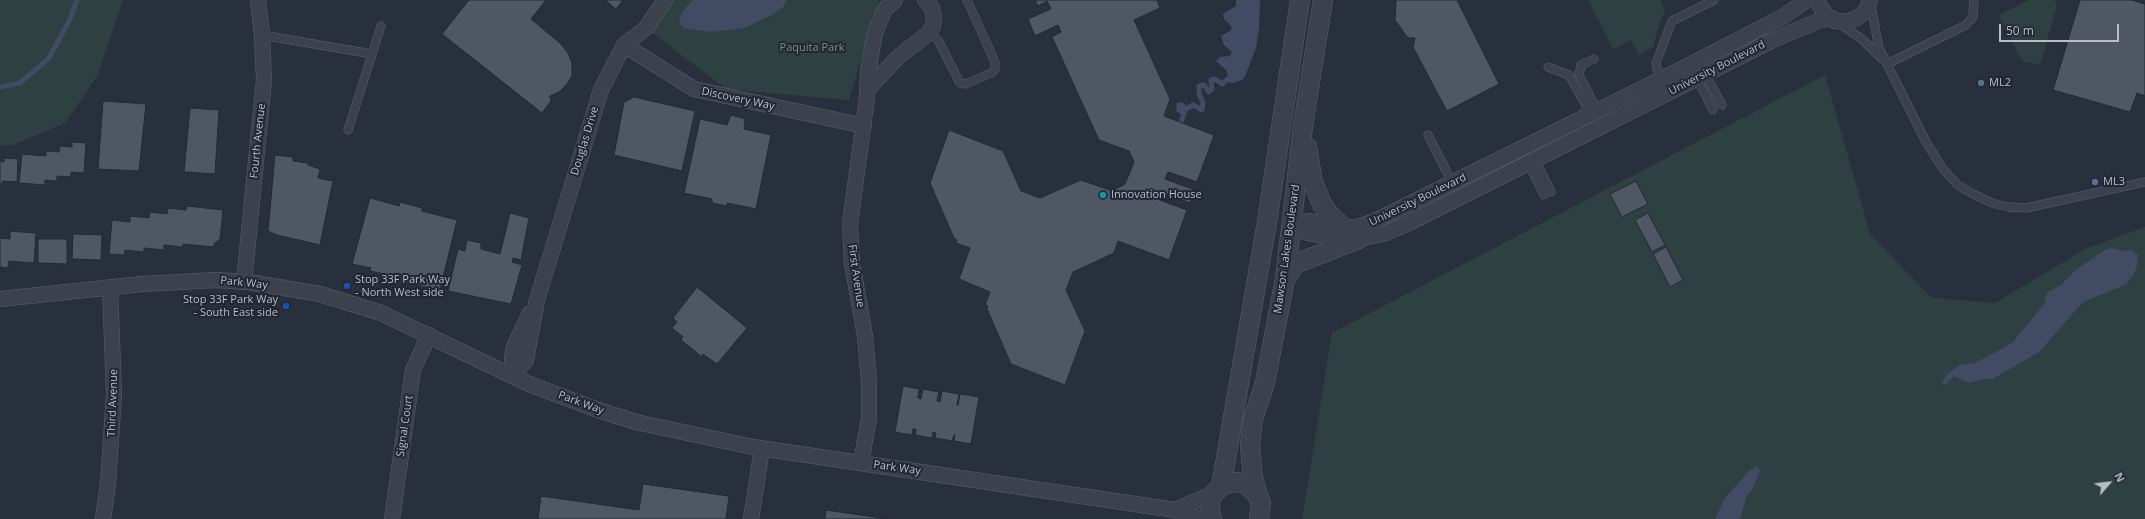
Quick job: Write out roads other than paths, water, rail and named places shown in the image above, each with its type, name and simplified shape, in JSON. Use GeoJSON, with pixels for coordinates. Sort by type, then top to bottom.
{"type":"FeatureCollection","features":[{"type":"Feature","properties":{"kind":"street","name":"Fourth Avenue"},"geometry":{"type":"LineString","coordinates":[[244,282],[264,80],[262,35],[258,0]]}},
{"type":"Feature","properties":{"kind":"street","name":"Douglas Drive"},"geometry":{"type":"LineString","coordinates":[[513,376],[512,358],[514,347],[536,300],[601,90],[624,45],[646,28],[665,0]]}},
{"type":"Feature","properties":{"kind":"street","name":"First Avenue"},"geometry":{"type":"LineString","coordinates":[[861,463],[868,418],[869,382],[865,336],[852,263],[850,224],[864,126],[868,71],[875,33],[885,10],[895,0]]}},
{"type":"Feature","properties":{"kind":"street"},"geometry":{"type":"LineString","coordinates":[[1212,519],[1210,501],[1217,490],[1267,222],[1300,0]]}},
{"type":"Feature","properties":{"kind":"street","name":"Mawson Lakes Boulevard"},"geometry":{"type":"LineString","coordinates":[[1259,519],[1261,503],[1254,478],[1250,446],[1254,419],[1265,383],[1284,279],[1292,228],[1303,126],[1323,0]]}},
{"type":"Feature","properties":{"kind":"street","name":"University Boulevard"},"geometry":{"type":"LineString","coordinates":[[1292,228],[1309,221],[1343,227],[1365,226],[1452,184],[1592,111],[1659,80],[1784,16],[1807,0]]}},
{"type":"Feature","properties":{"kind":"street"},"geometry":{"type":"LineString","coordinates":[[1816,0],[1826,15],[1834,19]]}},
{"type":"Feature","properties":{"kind":"street"},"geometry":{"type":"LineString","coordinates":[[867,90],[898,57],[929,33],[933,26],[934,17],[929,1]]}},
{"type":"Feature","properties":{"kind":"street","name":"University Boulevard"},"geometry":{"type":"LineString","coordinates":[[1292,228],[1308,233],[1340,238],[1359,239],[1375,236],[1407,224],[1792,31],[1820,20],[1834,19],[1845,22],[1857,18],[1866,11],[1870,1]]}},
{"type":"Feature","properties":{"kind":"street","name":"Discovery Way"},"geometry":{"type":"LineString","coordinates":[[624,45],[694,89],[864,126]]}},
{"type":"Feature","properties":{"kind":"street"},"geometry":{"type":"LineString","coordinates":[[1303,126],[1313,183],[1328,214],[1343,227]]}},
{"type":"Feature","properties":{"kind":"street"},"geometry":{"type":"LineString","coordinates":[[1267,222],[1292,228]]}},
{"type":"Feature","properties":{"kind":"street"},"geometry":{"type":"LineString","coordinates":[[1284,279],[1295,264],[1359,239]]}},
{"type":"Feature","properties":{"kind":"street","name":"Park Way"},"geometry":{"type":"LineString","coordinates":[[0,299],[110,287],[216,280],[244,282],[320,294],[381,313],[513,376],[598,410],[636,422],[719,441],[1175,510],[1199,519]]}},
{"type":"Feature","properties":{"kind":"street","name":"Third Avenue"},"geometry":{"type":"LineString","coordinates":[[103,519],[108,484],[114,394],[110,287]]}},
{"type":"Feature","properties":{"kind":"street","name":"Signal Court"},"geometry":{"type":"LineString","coordinates":[[392,519],[413,370],[429,335]]}},
{"type":"Feature","properties":{"kind":"street"},"geometry":{"type":"LineString","coordinates":[[751,519],[762,448]]}},
{"type":"Feature","properties":{"kind":"street"},"geometry":{"type":"LineString","coordinates":[[1175,510],[1217,490],[1228,483],[1237,482],[1246,484],[1258,496]]}},
{"type":"Feature","properties":{"kind":"lane"},"geometry":{"type":"LineString","coordinates":[[929,33],[938,40],[960,83],[966,84],[993,72],[995,69],[995,62],[967,0]]}},
{"type":"Feature","properties":{"kind":"lane"},"geometry":{"type":"LineString","coordinates":[[1659,80],[1656,63],[1672,21],[1714,0]]}},
{"type":"Feature","properties":{"kind":"lane"},"geometry":{"type":"LineString","coordinates":[[1887,64],[1966,25],[1973,17],[1974,0]]}},
{"type":"Feature","properties":{"kind":"lane"},"geometry":{"type":"LineString","coordinates":[[1870,1],[1879,48],[1926,142],[1943,169],[1958,185],[1980,199],[2008,207],[2026,208],[2145,182]]}},
{"type":"Feature","properties":{"kind":"lane"},"geometry":{"type":"LineString","coordinates":[[1834,19],[1863,40],[1887,64]]}},
{"type":"Feature","properties":{"kind":"lane"},"geometry":{"type":"LineString","coordinates":[[348,130],[381,26]]}},
{"type":"Feature","properties":{"kind":"lane"},"geometry":{"type":"LineString","coordinates":[[262,35],[372,54]]}},
{"type":"Feature","properties":{"kind":"lane"},"geometry":{"type":"LineString","coordinates":[[1592,111],[1594,104],[1579,75],[1581,65],[1594,59]]}},
{"type":"Feature","properties":{"kind":"lane"},"geometry":{"type":"LineString","coordinates":[[1548,67],[1569,75],[1592,111],[1604,118],[1632,104],[1649,102]]}},
{"type":"Feature","properties":{"kind":"lane"},"geometry":{"type":"LineString","coordinates":[[1701,76],[1722,105]]}},
{"type":"Feature","properties":{"kind":"lane"},"geometry":{"type":"LineString","coordinates":[[1701,76],[1713,110]]}},
{"type":"Feature","properties":{"kind":"lane"},"geometry":{"type":"LineString","coordinates":[[1428,135],[1452,184]]}},
{"type":"Feature","properties":{"kind":"lane"},"geometry":{"type":"LineString","coordinates":[[1531,161],[1548,193]]}},
{"type":"Feature","properties":{"kind":"water"},"geometry":{"type":"Polygon","coordinates":[[[692,0],[787,0],[783,7],[772,15],[744,28],[711,32],[684,28],[679,23],[681,14],[692,0]]]}},
{"type":"Feature","properties":{"kind":"water"},"geometry":{"type":"Polygon","coordinates":[[[1236,0],[1260,0],[1259,29],[1256,48],[1245,76],[1242,80],[1233,83],[1228,82],[1227,71],[1216,61],[1220,57],[1230,56],[1232,52],[1224,45],[1221,36],[1230,31],[1232,27],[1224,19],[1223,14],[1236,6],[1236,0]]]}},
{"type":"Feature","properties":{"kind":"water"},"geometry":{"type":"Polygon","coordinates":[[[2111,248],[2123,251],[2131,250],[2138,255],[2137,266],[2133,276],[2125,285],[2083,302],[2039,352],[1993,379],[1982,379],[1969,383],[1954,376],[1944,386],[1942,382],[1946,375],[1960,365],[1974,363],[2013,342],[2046,302],[2044,299],[2048,292],[2061,285],[2077,269],[2105,250],[2111,248]]]}},
{"type":"Feature","properties":{"kind":"water"},"geometry":{"type":"Polygon","coordinates":[[[1757,466],[1760,471],[1751,492],[1747,495],[1740,519],[1715,519],[1725,498],[1749,471],[1757,466]]]}},
{"type":"Feature","properties":{"kind":"waterway"},"geometry":{"type":"LineString","coordinates":[[0,87],[20,83],[49,58],[70,19],[77,0]]}},
{"type":"Feature","properties":{"kind":"waterway"},"geometry":{"type":"LineString","coordinates":[[1181,122],[1184,113],[1179,110],[1179,105],[1182,105],[1186,109],[1193,105],[1202,110],[1203,103],[1199,93],[1199,86],[1204,85],[1209,92],[1212,89],[1211,80],[1215,79],[1222,84],[1228,79]]}},
{"type":"Feature","properties":{"kind":"place","name":"ML2"},"geometry":{"type":"Point","coordinates":[1981,83]}},
{"type":"Feature","properties":{"kind":"place","name":"ML3"},"geometry":{"type":"Point","coordinates":[2095,182]}},
{"type":"Feature","properties":{"kind":"place","name":"Innovation House"},"geometry":{"type":"Point","coordinates":[1103,195]}},
{"type":"Feature","properties":{"kind":"place","name":"Stop 33F Park Way - North West side"},"geometry":{"type":"Point","coordinates":[347,286]}},
{"type":"Feature","properties":{"kind":"place","name":"Stop 33F Park Way - South East side"},"geometry":{"type":"Point","coordinates":[286,306]}},
{"type":"Feature","properties":{"kind":"park label","name":"Paquita Park"},"geometry":{"type":"Point","coordinates":[812,48]}}]}
